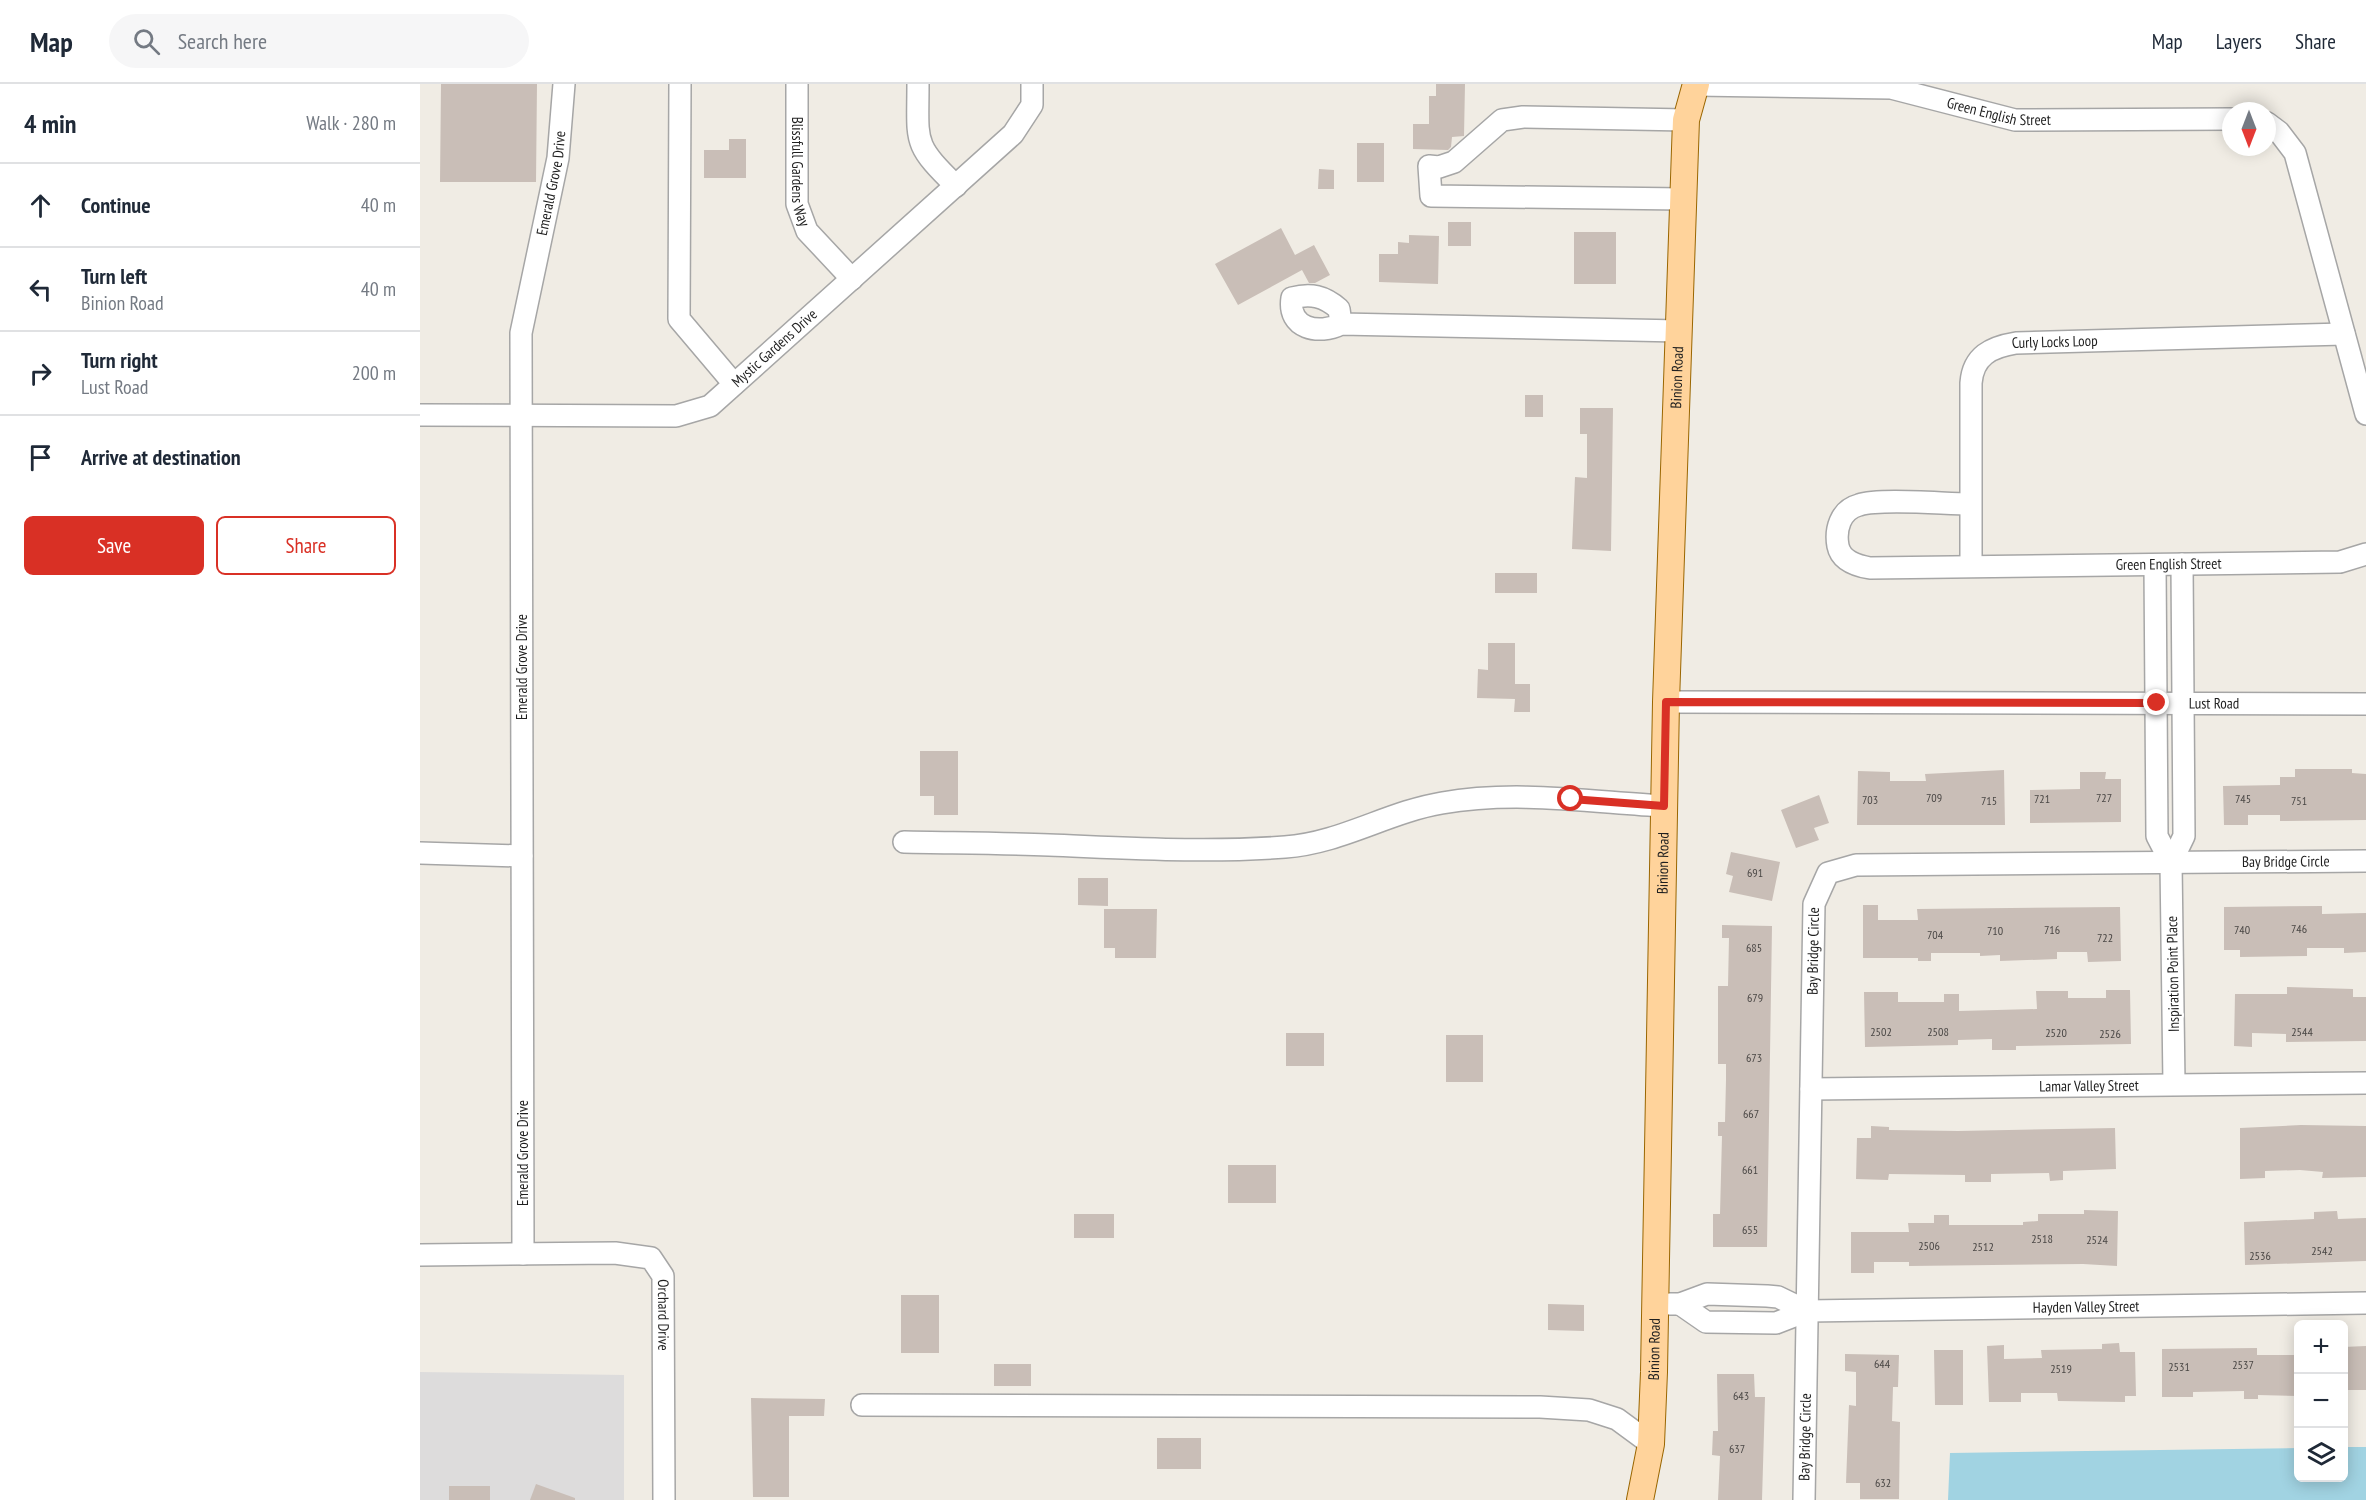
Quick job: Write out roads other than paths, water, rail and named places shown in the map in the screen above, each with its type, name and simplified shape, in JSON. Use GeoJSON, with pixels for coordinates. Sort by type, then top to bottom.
{"type":"FeatureCollection","features":[{"type":"Feature","properties":{"kind":"main road","name":"Binion Road"},"geometry":{"type":"LineString","coordinates":[[1640,1500],[1651,1444],[1668,1305],[1664,806],[1666,702],[1686,120],[1696,84]]}},
{"type":"Feature","properties":{"kind":"street","name":"Emerald Grove Drive"},"geometry":{"type":"LineString","coordinates":[[523,1254],[521,333],[558,158],[564,84]]}},
{"type":"Feature","properties":{"kind":"street"},"geometry":{"type":"LineString","coordinates":[[680,84],[679,319],[734,384]]}},
{"type":"Feature","properties":{"kind":"street","name":"Blissfull Gardens Way"},"geometry":{"type":"LineString","coordinates":[[797,84],[797,204],[807,231],[852,279]]}},
{"type":"Feature","properties":{"kind":"street"},"geometry":{"type":"LineString","coordinates":[[918,84],[918,140],[928,159],[956,186]]}},
{"type":"Feature","properties":{"kind":"street","name":"Mystic Gardens Drive"},"geometry":{"type":"LineString","coordinates":[[420,415],[676,416],[710,406],[956,186],[1024,121],[1032,105],[1032,84]]}},
{"type":"Feature","properties":{"kind":"street","name":"Green English Street"},"geometry":{"type":"LineString","coordinates":[[1696,84],[1864,85],[1891,88],[2015,120],[2222,119]]}},
{"type":"Feature","properties":{"kind":"street"},"geometry":{"type":"LineString","coordinates":[[1683,199],[1431,196],[1429,166],[1439,167],[1454,162],[1502,120],[1523,117],[1686,120]]}},
{"type":"Feature","properties":{"kind":"street"},"geometry":{"type":"LineString","coordinates":[[2276,130],[2295,153],[2366,414]]}},
{"type":"Feature","properties":{"kind":"street"},"geometry":{"type":"LineString","coordinates":[[1341,324],[1678,331]]}},
{"type":"Feature","properties":{"kind":"street","name":"Curly Locks Loop"},"geometry":{"type":"LineString","coordinates":[[1971,566],[1972,370],[1979,358],[1989,351],[2016,343],[2344,334]]}},
{"type":"Feature","properties":{"kind":"street","name":"Green English Street"},"geometry":{"type":"LineString","coordinates":[[1970,504],[1858,505],[1840,520],[1837,530],[1838,549],[1847,560],[1857,566],[1870,568],[2340,562],[2366,554]]}},
{"type":"Feature","properties":{"kind":"street","name":"Inspiration Point Place"},"geometry":{"type":"LineString","coordinates":[[2174,1084],[2171,863],[2184,836],[2182,564]]}},
{"type":"Feature","properties":{"kind":"street","name":"Inspiration Point Place"},"geometry":{"type":"LineString","coordinates":[[2155,565],[2157,837],[2171,863]]}},
{"type":"Feature","properties":{"kind":"street","name":"Lust Road"},"geometry":{"type":"LineString","coordinates":[[1666,702],[2366,704]]}},
{"type":"Feature","properties":{"kind":"street"},"geometry":{"type":"LineString","coordinates":[[904,842],[1142,848],[1284,847],[1323,841],[1397,815],[1442,803],[1536,797],[1664,806]]}},
{"type":"Feature","properties":{"kind":"street"},"geometry":{"type":"LineString","coordinates":[[420,854],[522,856]]}},
{"type":"Feature","properties":{"kind":"street","name":"Bay Bridge Circle"},"geometry":{"type":"LineString","coordinates":[[1804,1500],[1814,904],[1828,873],[1856,865],[2366,861]]}},
{"type":"Feature","properties":{"kind":"street","name":"Lamar Valley Street"},"geometry":{"type":"LineString","coordinates":[[1811,1089],[2366,1083]]}},
{"type":"Feature","properties":{"kind":"street","name":"Orchard Drive"},"geometry":{"type":"LineString","coordinates":[[420,1255],[615,1252],[651,1258],[663,1276],[664,1500]]}},
{"type":"Feature","properties":{"kind":"street","name":"Hayden Valley Street"},"geometry":{"type":"LineString","coordinates":[[1668,1305],[1707,1294],[1778,1297],[1807,1311],[2366,1303]]}},
{"type":"Feature","properties":{"kind":"street"},"geometry":{"type":"LineString","coordinates":[[862,1405],[1540,1407],[1589,1410],[1617,1419],[1651,1444]]}},
{"type":"Feature","properties":{"kind":"water"},"geometry":{"type":"Polygon","coordinates":[[[2348,1447],[2366,1447],[2366,1500],[1948,1500],[1950,1453],[2294,1448],[2294,1482],[2348,1482],[2348,1447]]]}}]}
